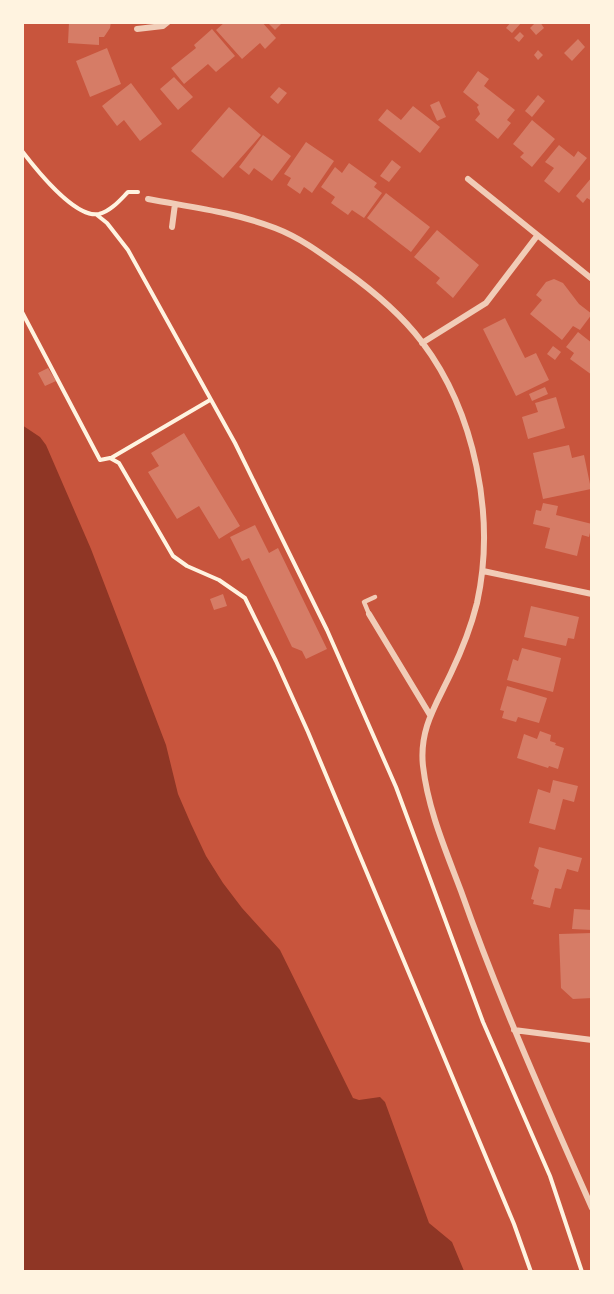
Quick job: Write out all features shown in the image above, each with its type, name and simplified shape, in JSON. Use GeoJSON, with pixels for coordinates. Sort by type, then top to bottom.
{"type":"FeatureCollection","features":[{"type":"Feature","properties":{"kind":"street"},"geometry":{"type":"LineString","coordinates":[[137,29],[163,26],[168,22]]}},
{"type":"Feature","properties":{"kind":"street"},"geometry":{"type":"LineString","coordinates":[[468,179],[591,279]]}},
{"type":"Feature","properties":{"kind":"street"},"geometry":{"type":"LineString","coordinates":[[148,200],[228,213],[276,228],[310,245],[394,311],[422,343],[464,420],[478,468],[484,520],[483,571],[466,640],[424,730],[422,763],[428,800],[469,914],[514,1030],[591,1208]]}},
{"type":"Feature","properties":{"kind":"street"},"geometry":{"type":"LineString","coordinates":[[172,227],[175,204]]}},
{"type":"Feature","properties":{"kind":"street"},"geometry":{"type":"LineString","coordinates":[[422,343],[486,303],[537,236]]}},
{"type":"Feature","properties":{"kind":"street"},"geometry":{"type":"LineString","coordinates":[[483,571],[591,594]]}},
{"type":"Feature","properties":{"kind":"street"},"geometry":{"type":"LineString","coordinates":[[369,614],[430,715]]}},
{"type":"Feature","properties":{"kind":"street"},"geometry":{"type":"LineString","coordinates":[[514,1030],[591,1040]]}},
{"type":"Feature","properties":{"kind":"lane"},"geometry":{"type":"LineString","coordinates":[[369,614],[364,602],[375,597]]}},
{"type":"Feature","properties":{"kind":"path"},"geometry":{"type":"LineString","coordinates":[[22,151],[60,194],[78,207],[89,213],[97,214],[107,222],[128,250],[240,454],[327,630],[396,787],[483,1022],[550,1176],[582,1272]]}},
{"type":"Feature","properties":{"kind":"path"},"geometry":{"type":"LineString","coordinates":[[97,214],[112,207],[128,192],[138,192],[148,200]]}},
{"type":"Feature","properties":{"kind":"path"},"geometry":{"type":"LineString","coordinates":[[22,312],[100,460],[110,458],[211,400]]}},
{"type":"Feature","properties":{"kind":"path"},"geometry":{"type":"LineString","coordinates":[[110,458],[119,463],[173,555],[187,566],[219,580],[245,598],[308,732],[514,1224],[531,1272]]}},
{"type":"Feature","properties":{"kind":"shaded area"},"geometry":{"type":"Polygon","coordinates":[[[22,425],[40,437],[46,445],[91,549],[166,745],[178,794],[206,856],[242,908],[280,950],[353,1098],[359,1100],[380,1097],[385,1102],[429,1223],[452,1242],[464,1271],[23,1271],[22,425]]]}},
{"type":"Feature","properties":{"kind":"building"},"geometry":{"type":"Polygon","coordinates":[[[69,22],[111,22],[104,37],[99,37],[99,45],[68,43],[69,22]]]}},
{"type":"Feature","properties":{"kind":"building"},"geometry":{"type":"Polygon","coordinates":[[[225,22],[262,22],[276,38],[265,49],[260,43],[242,59],[216,30],[225,22]]]}},
{"type":"Feature","properties":{"kind":"building"},"geometry":{"type":"Polygon","coordinates":[[[267,22],[283,22],[275,30],[267,22]]]}},
{"type":"Feature","properties":{"kind":"building"},"geometry":{"type":"Polygon","coordinates":[[[511,22],[522,22],[512,33],[506,28],[511,22]]]}},
{"type":"Feature","properties":{"kind":"building"},"geometry":{"type":"Polygon","coordinates":[[[536,22],[540,22],[544,28],[536,35],[530,28],[536,22]]]}},
{"type":"Feature","properties":{"kind":"building"},"geometry":{"type":"Polygon","coordinates":[[[212,29],[235,56],[216,72],[208,64],[184,84],[171,68],[196,48],[194,45],[212,29]]]}},
{"type":"Feature","properties":{"kind":"building"},"geometry":{"type":"Polygon","coordinates":[[[520,32],[524,36],[519,42],[514,38],[520,32]]]}},
{"type":"Feature","properties":{"kind":"building"},"geometry":{"type":"Polygon","coordinates":[[[578,39],[585,47],[572,61],[564,53],[578,39]]]}},
{"type":"Feature","properties":{"kind":"building"},"geometry":{"type":"Polygon","coordinates":[[[107,48],[121,84],[90,97],[76,61],[107,48]]]}},
{"type":"Feature","properties":{"kind":"building"},"geometry":{"type":"Polygon","coordinates":[[[538,50],[543,55],[538,60],[534,55],[538,50]]]}},
{"type":"Feature","properties":{"kind":"building"},"geometry":{"type":"Polygon","coordinates":[[[478,71],[489,79],[484,86],[515,110],[507,120],[511,123],[498,139],[475,120],[480,114],[477,107],[479,105],[463,92],[478,71]]]}},
{"type":"Feature","properties":{"kind":"building"},"geometry":{"type":"Polygon","coordinates":[[[174,77],[193,97],[178,110],[160,89],[174,77]]]}},
{"type":"Feature","properties":{"kind":"building"},"geometry":{"type":"Polygon","coordinates":[[[131,83],[162,124],[140,141],[124,120],[117,126],[102,106],[131,83]]]}},
{"type":"Feature","properties":{"kind":"building"},"geometry":{"type":"Polygon","coordinates":[[[279,87],[287,93],[278,104],[270,97],[279,87]]]}},
{"type":"Feature","properties":{"kind":"building"},"geometry":{"type":"Polygon","coordinates":[[[538,95],[545,101],[532,117],[525,111],[538,95]]]}},
{"type":"Feature","properties":{"kind":"building"},"geometry":{"type":"Polygon","coordinates":[[[439,101],[446,117],[437,121],[430,105],[439,101]]]}},
{"type":"Feature","properties":{"kind":"building"},"geometry":{"type":"Polygon","coordinates":[[[413,106],[440,127],[420,153],[378,120],[387,109],[401,120],[413,106]]]}},
{"type":"Feature","properties":{"kind":"building"},"geometry":{"type":"Polygon","coordinates":[[[229,107],[261,135],[223,178],[191,151],[229,107]]]}},
{"type":"Feature","properties":{"kind":"building"},"geometry":{"type":"Polygon","coordinates":[[[532,120],[555,139],[532,167],[520,157],[524,153],[513,144],[532,120]]]}},
{"type":"Feature","properties":{"kind":"building"},"geometry":{"type":"Polygon","coordinates":[[[263,135],[291,156],[272,181],[254,168],[249,175],[239,167],[263,135]]]}},
{"type":"Feature","properties":{"kind":"building"},"geometry":{"type":"Polygon","coordinates":[[[306,142],[334,161],[312,193],[304,187],[300,194],[287,185],[291,178],[284,174],[306,142]]]}},
{"type":"Feature","properties":{"kind":"building"},"geometry":{"type":"Polygon","coordinates":[[[559,145],[574,157],[578,151],[587,158],[559,193],[544,181],[554,168],[545,162],[559,145]]]}},
{"type":"Feature","properties":{"kind":"building"},"geometry":{"type":"Polygon","coordinates":[[[392,160],[401,167],[389,182],[380,176],[392,160]]]}},
{"type":"Feature","properties":{"kind":"building"},"geometry":{"type":"Polygon","coordinates":[[[349,163],[377,183],[374,187],[382,193],[364,218],[352,210],[348,215],[331,203],[335,197],[321,187],[335,167],[342,173],[349,163]]]}},
{"type":"Feature","properties":{"kind":"building"},"geometry":{"type":"Polygon","coordinates":[[[592,177],[592,201],[587,198],[583,203],[576,196],[592,177]]]}},
{"type":"Feature","properties":{"kind":"building"},"geometry":{"type":"Polygon","coordinates":[[[386,193],[430,227],[411,252],[367,218],[386,193]]]}},
{"type":"Feature","properties":{"kind":"building"},"geometry":{"type":"Polygon","coordinates":[[[437,230],[479,265],[453,298],[436,283],[440,278],[414,257],[437,230]]]}},
{"type":"Feature","properties":{"kind":"building"},"geometry":{"type":"Polygon","coordinates":[[[554,279],[563,283],[579,304],[592,314],[580,330],[573,326],[562,340],[530,314],[542,300],[536,295],[546,282],[554,279]]]}},
{"type":"Feature","properties":{"kind":"building"},"geometry":{"type":"Polygon","coordinates":[[[505,318],[525,358],[536,353],[549,380],[516,396],[483,329],[505,318]]]}},
{"type":"Feature","properties":{"kind":"building"},"geometry":{"type":"Polygon","coordinates":[[[578,332],[592,343],[592,375],[570,359],[574,353],[566,347],[578,332]]]}},
{"type":"Feature","properties":{"kind":"building"},"geometry":{"type":"Polygon","coordinates":[[[553,346],[561,352],[555,360],[547,354],[553,346]]]}},
{"type":"Feature","properties":{"kind":"building"},"geometry":{"type":"Polygon","coordinates":[[[48,368],[56,381],[45,386],[38,373],[48,368]]]}},
{"type":"Feature","properties":{"kind":"building"},"geometry":{"type":"Polygon","coordinates":[[[545,387],[548,394],[532,401],[529,394],[545,387]]]}},
{"type":"Feature","properties":{"kind":"building"},"geometry":{"type":"Polygon","coordinates":[[[556,397],[565,428],[528,439],[522,417],[538,412],[535,403],[556,397]]]}},
{"type":"Feature","properties":{"kind":"building"},"geometry":{"type":"Polygon","coordinates":[[[184,433],[240,526],[219,539],[199,506],[177,519],[148,472],[159,466],[151,453],[184,433]]]}},
{"type":"Feature","properties":{"kind":"building"},"geometry":{"type":"Polygon","coordinates":[[[569,445],[572,458],[584,455],[591,489],[543,499],[533,453],[569,445]]]}},
{"type":"Feature","properties":{"kind":"building"},"geometry":{"type":"Polygon","coordinates":[[[543,503],[558,506],[556,515],[592,524],[589,537],[582,535],[577,556],[545,548],[550,528],[533,524],[536,510],[541,511],[543,503]]]}},
{"type":"Feature","properties":{"kind":"building"},"geometry":{"type":"Polygon","coordinates":[[[255,525],[269,553],[278,548],[327,649],[306,659],[302,651],[292,647],[249,558],[242,561],[230,537],[255,525]]]}},
{"type":"Feature","properties":{"kind":"building"},"geometry":{"type":"Polygon","coordinates":[[[223,594],[227,606],[214,610],[210,599],[223,594]]]}},
{"type":"Feature","properties":{"kind":"building"},"geometry":{"type":"Polygon","coordinates":[[[531,606],[579,617],[574,639],[568,638],[566,646],[524,637],[531,606]]]}},
{"type":"Feature","properties":{"kind":"building"},"geometry":{"type":"Polygon","coordinates":[[[522,648],[561,658],[553,692],[507,680],[513,659],[518,661],[522,648]]]}},
{"type":"Feature","properties":{"kind":"building"},"geometry":{"type":"Polygon","coordinates":[[[507,686],[547,698],[539,723],[518,717],[516,722],[502,718],[504,711],[500,710],[507,686]]]}},
{"type":"Feature","properties":{"kind":"building"},"geometry":{"type":"Polygon","coordinates":[[[540,731],[551,735],[550,741],[564,748],[558,769],[517,758],[524,734],[537,739],[540,731]]]}},
{"type":"Feature","properties":{"kind":"building"},"geometry":{"type":"Polygon","coordinates":[[[553,780],[578,786],[574,802],[563,799],[555,830],[529,823],[538,789],[550,793],[553,780]]]}},
{"type":"Feature","properties":{"kind":"building"},"geometry":{"type":"Polygon","coordinates":[[[539,847],[582,858],[578,872],[567,869],[561,889],[555,888],[550,908],[533,904],[534,900],[531,899],[539,870],[534,866],[539,847]]]}},
{"type":"Feature","properties":{"kind":"building"},"geometry":{"type":"Polygon","coordinates":[[[574,909],[592,910],[592,930],[572,929],[574,909]]]}},
{"type":"Feature","properties":{"kind":"building"},"geometry":{"type":"Polygon","coordinates":[[[592,933],[592,998],[573,999],[561,988],[559,934],[592,933]]]}}]}
